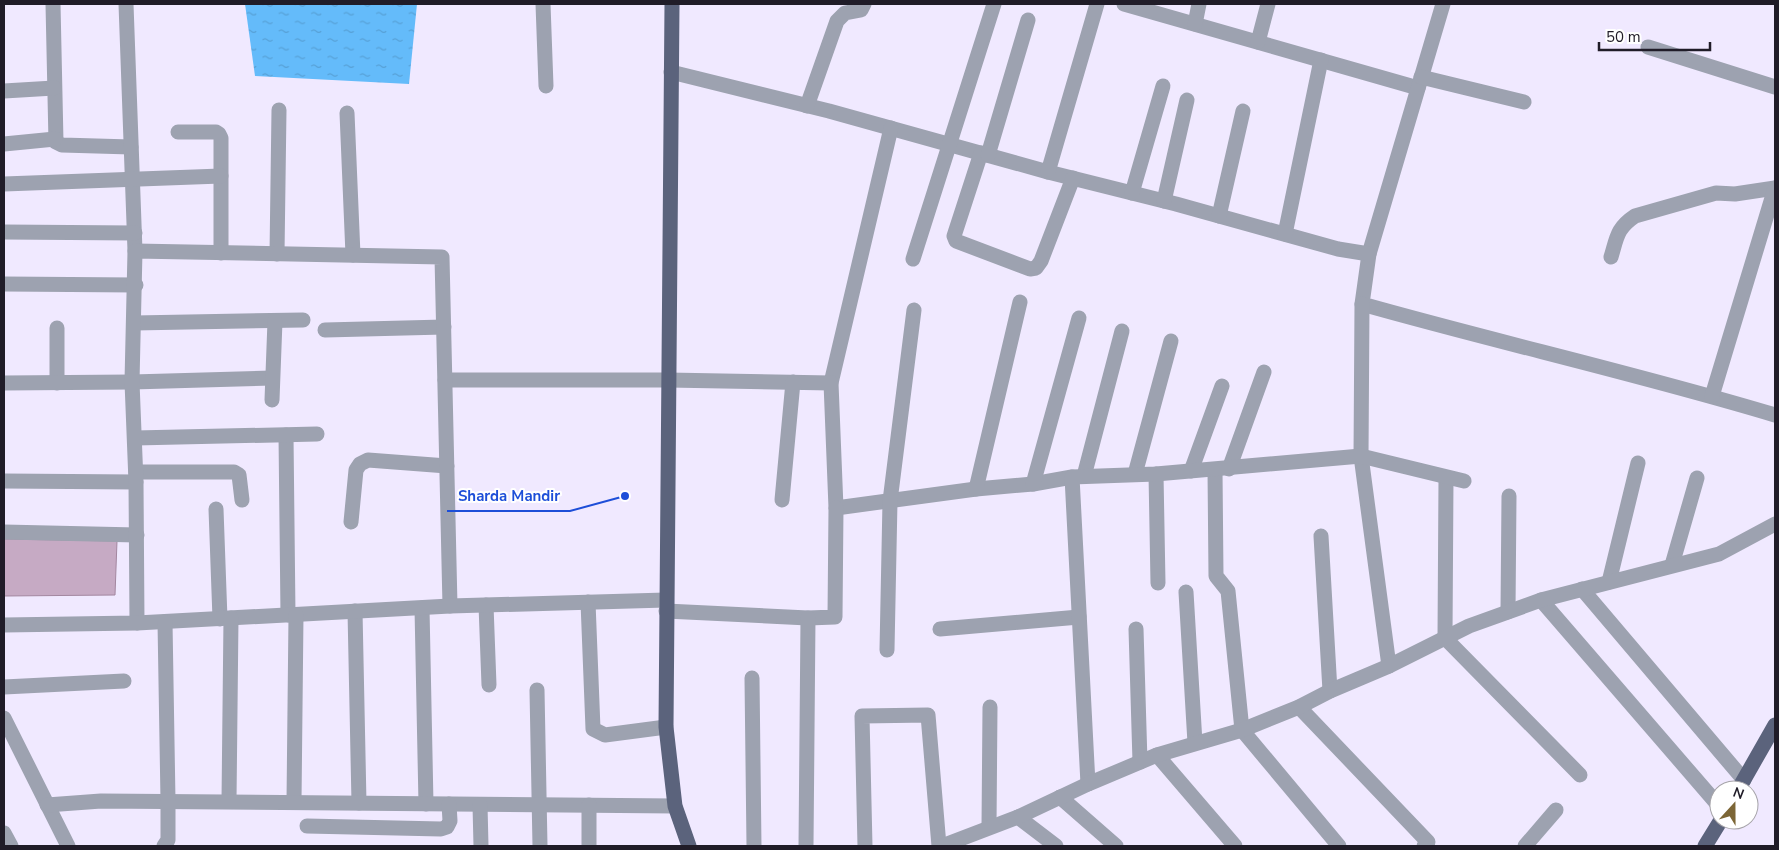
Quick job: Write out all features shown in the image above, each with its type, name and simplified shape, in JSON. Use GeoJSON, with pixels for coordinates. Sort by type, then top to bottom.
{"type":"FeatureCollection","features":[{"type":"Feature","properties":{"kind":"main road"},"geometry":{"type":"LineString","coordinates":[[672,4],[666,727],[674,806],[689,846]]}},
{"type":"Feature","properties":{"kind":"main road"},"geometry":{"type":"LineString","coordinates":[[1744,780],[1773,733]]}},
{"type":"Feature","properties":{"kind":"main road"},"geometry":{"type":"LineString","coordinates":[[1705,846],[1715,830]]}},
{"type":"Feature","properties":{"kind":"street"},"geometry":{"type":"LineString","coordinates":[[53,4],[56,142],[62,145],[131,147]]}},
{"type":"Feature","properties":{"kind":"street"},"geometry":{"type":"LineString","coordinates":[[126,4],[136,285],[132,382],[136,477],[137,623]]}},
{"type":"Feature","properties":{"kind":"street"},"geometry":{"type":"LineString","coordinates":[[543,4],[546,86]]}},
{"type":"Feature","properties":{"kind":"street"},"geometry":{"type":"LineString","coordinates":[[807,106],[837,21],[845,13],[861,10],[864,4]]}},
{"type":"Feature","properties":{"kind":"street"},"geometry":{"type":"LineString","coordinates":[[913,260],[994,4]]}},
{"type":"Feature","properties":{"kind":"street"},"geometry":{"type":"LineString","coordinates":[[1048,172],[1097,4]]}},
{"type":"Feature","properties":{"kind":"street"},"geometry":{"type":"LineString","coordinates":[[1124,4],[1321,60],[1524,102]]}},
{"type":"Feature","properties":{"kind":"street"},"geometry":{"type":"LineString","coordinates":[[1195,24],[1199,4]]}},
{"type":"Feature","properties":{"kind":"street"},"geometry":{"type":"LineString","coordinates":[[1258,42],[1268,4]]}},
{"type":"Feature","properties":{"kind":"street"},"geometry":{"type":"LineString","coordinates":[[1389,666],[1361,456],[1362,304],[1369,254],[1443,4]]}},
{"type":"Feature","properties":{"kind":"street"},"geometry":{"type":"LineString","coordinates":[[1028,20],[984,154],[954,236],[956,241],[1030,269],[1036,268],[1041,261],[1073,178]]}},
{"type":"Feature","properties":{"kind":"street"},"geometry":{"type":"LineString","coordinates":[[1648,47],[1775,87]]}},
{"type":"Feature","properties":{"kind":"street"},"geometry":{"type":"LineString","coordinates":[[1285,234],[1321,60]]}},
{"type":"Feature","properties":{"kind":"street"},"geometry":{"type":"LineString","coordinates":[[671,72],[891,128],[1338,249],[1369,254]]}},
{"type":"Feature","properties":{"kind":"street"},"geometry":{"type":"LineString","coordinates":[[1132,193],[1163,86]]}},
{"type":"Feature","properties":{"kind":"street"},"geometry":{"type":"LineString","coordinates":[[4,91],[54,88]]}},
{"type":"Feature","properties":{"kind":"street"},"geometry":{"type":"LineString","coordinates":[[1164,201],[1187,100]]}},
{"type":"Feature","properties":{"kind":"street"},"geometry":{"type":"LineString","coordinates":[[277,254],[279,110]]}},
{"type":"Feature","properties":{"kind":"street"},"geometry":{"type":"LineString","coordinates":[[1218,216],[1243,111]]}},
{"type":"Feature","properties":{"kind":"street"},"geometry":{"type":"LineString","coordinates":[[347,113],[352,255]]}},
{"type":"Feature","properties":{"kind":"street"},"geometry":{"type":"LineString","coordinates":[[4,625],[164,622],[450,606],[588,602],[666,606],[808,618],[835,617],[836,508],[831,382],[891,128]]}},
{"type":"Feature","properties":{"kind":"street"},"geometry":{"type":"LineString","coordinates":[[178,132],[216,132],[219,134],[221,253]]}},
{"type":"Feature","properties":{"kind":"street"},"geometry":{"type":"LineString","coordinates":[[4,144],[55,139]]}},
{"type":"Feature","properties":{"kind":"street"},"geometry":{"type":"LineString","coordinates":[[4,184],[221,176]]}},
{"type":"Feature","properties":{"kind":"street"},"geometry":{"type":"LineString","coordinates":[[1611,257],[1624,223],[1635,216],[1716,193],[1735,194],[1775,188],[1712,396]]}},
{"type":"Feature","properties":{"kind":"street"},"geometry":{"type":"LineString","coordinates":[[4,232],[135,233]]}},
{"type":"Feature","properties":{"kind":"street"},"geometry":{"type":"LineString","coordinates":[[135,251],[442,257],[450,606]]}},
{"type":"Feature","properties":{"kind":"street"},"geometry":{"type":"LineString","coordinates":[[4,284],[136,285]]}},
{"type":"Feature","properties":{"kind":"street"},"geometry":{"type":"LineString","coordinates":[[976,489],[1020,302]]}},
{"type":"Feature","properties":{"kind":"street"},"geometry":{"type":"LineString","coordinates":[[1362,304],[1472,335],[1712,396],[1775,415]]}},
{"type":"Feature","properties":{"kind":"street"},"geometry":{"type":"LineString","coordinates":[[887,650],[890,501],[914,310]]}},
{"type":"Feature","properties":{"kind":"street"},"geometry":{"type":"LineString","coordinates":[[1033,484],[1079,318]]}},
{"type":"Feature","properties":{"kind":"street"},"geometry":{"type":"LineString","coordinates":[[134,323],[303,320]]}},
{"type":"Feature","properties":{"kind":"street"},"geometry":{"type":"LineString","coordinates":[[272,400],[274,321]]}},
{"type":"Feature","properties":{"kind":"street"},"geometry":{"type":"LineString","coordinates":[[325,330],[444,327]]}},
{"type":"Feature","properties":{"kind":"street"},"geometry":{"type":"LineString","coordinates":[[57,328],[57,383]]}},
{"type":"Feature","properties":{"kind":"street"},"geometry":{"type":"LineString","coordinates":[[1088,784],[1079,617],[1078,477],[1122,331]]}},
{"type":"Feature","properties":{"kind":"street"},"geometry":{"type":"LineString","coordinates":[[1135,474],[1171,341]]}},
{"type":"Feature","properties":{"kind":"street"},"geometry":{"type":"LineString","coordinates":[[1264,372],[1222,469],[1216,576],[1228,591],[1242,730],[1339,846]]}},
{"type":"Feature","properties":{"kind":"street"},"geometry":{"type":"LineString","coordinates":[[4,383],[272,378]]}},
{"type":"Feature","properties":{"kind":"street"},"geometry":{"type":"LineString","coordinates":[[445,380],[831,382]]}},
{"type":"Feature","properties":{"kind":"street"},"geometry":{"type":"LineString","coordinates":[[782,500],[793,382]]}},
{"type":"Feature","properties":{"kind":"street"},"geometry":{"type":"LineString","coordinates":[[1191,471],[1222,386]]}},
{"type":"Feature","properties":{"kind":"street"},"geometry":{"type":"LineString","coordinates":[[135,438],[316,434]]}},
{"type":"Feature","properties":{"kind":"street"},"geometry":{"type":"LineString","coordinates":[[286,435],[292,615],[294,802]]}},
{"type":"Feature","properties":{"kind":"street"},"geometry":{"type":"LineString","coordinates":[[836,508],[1078,477],[1156,474],[1361,456],[1464,481]]}},
{"type":"Feature","properties":{"kind":"street"},"geometry":{"type":"LineString","coordinates":[[351,522],[356,470],[360,464],[368,460],[447,466]]}},
{"type":"Feature","properties":{"kind":"street"},"geometry":{"type":"LineString","coordinates":[[1609,582],[1638,462]]}},
{"type":"Feature","properties":{"kind":"street"},"geometry":{"type":"LineString","coordinates":[[4,481],[234,472],[239,475],[242,500]]}},
{"type":"Feature","properties":{"kind":"street"},"geometry":{"type":"LineString","coordinates":[[1156,474],[1158,583]]}},
{"type":"Feature","properties":{"kind":"street"},"geometry":{"type":"LineString","coordinates":[[1446,478],[1445,638],[1580,775]]}},
{"type":"Feature","properties":{"kind":"street"},"geometry":{"type":"LineString","coordinates":[[1672,566],[1697,478]]}},
{"type":"Feature","properties":{"kind":"street"},"geometry":{"type":"LineString","coordinates":[[1508,612],[1509,496]]}},
{"type":"Feature","properties":{"kind":"street"},"geometry":{"type":"LineString","coordinates":[[216,509],[225,619],[229,801]]}},
{"type":"Feature","properties":{"kind":"street"},"geometry":{"type":"LineString","coordinates":[[865,846],[862,716],[928,714],[945,846],[1018,817],[1088,784],[1157,755],[1242,730],[1299,707],[1330,691],[1389,666],[1469,626],[1541,600],[1719,554],[1775,524]]}},
{"type":"Feature","properties":{"kind":"street"},"geometry":{"type":"LineString","coordinates":[[4,532],[137,535]]}},
{"type":"Feature","properties":{"kind":"street"},"geometry":{"type":"LineString","coordinates":[[1321,536],[1330,691]]}},
{"type":"Feature","properties":{"kind":"street"},"geometry":{"type":"LineString","coordinates":[[1582,589],[1737,780]]}},
{"type":"Feature","properties":{"kind":"street"},"geometry":{"type":"LineString","coordinates":[[1186,592],[1195,743]]}},
{"type":"Feature","properties":{"kind":"street"},"geometry":{"type":"LineString","coordinates":[[1541,600],[1709,794]]}},
{"type":"Feature","properties":{"kind":"street"},"geometry":{"type":"LineString","coordinates":[[588,602],[593,729],[606,735],[666,727]]}},
{"type":"Feature","properties":{"kind":"street"},"geometry":{"type":"LineString","coordinates":[[486,605],[489,685]]}},
{"type":"Feature","properties":{"kind":"street"},"geometry":{"type":"LineString","coordinates":[[422,608],[426,804]]}},
{"type":"Feature","properties":{"kind":"street"},"geometry":{"type":"LineString","coordinates":[[355,612],[359,803]]}},
{"type":"Feature","properties":{"kind":"street"},"geometry":{"type":"LineString","coordinates":[[940,629],[1079,617]]}},
{"type":"Feature","properties":{"kind":"street"},"geometry":{"type":"LineString","coordinates":[[806,846],[808,618]]}},
{"type":"Feature","properties":{"kind":"street"},"geometry":{"type":"LineString","coordinates":[[164,622],[168,801],[168,840],[164,846]]}},
{"type":"Feature","properties":{"kind":"street"},"geometry":{"type":"LineString","coordinates":[[1136,629],[1140,762]]}},
{"type":"Feature","properties":{"kind":"street"},"geometry":{"type":"LineString","coordinates":[[752,678],[754,846]]}},
{"type":"Feature","properties":{"kind":"street"},"geometry":{"type":"LineString","coordinates":[[4,687],[124,681]]}},
{"type":"Feature","properties":{"kind":"street"},"geometry":{"type":"LineString","coordinates":[[537,690],[540,846]]}},
{"type":"Feature","properties":{"kind":"street"},"geometry":{"type":"LineString","coordinates":[[989,827],[990,707]]}},
{"type":"Feature","properties":{"kind":"street"},"geometry":{"type":"LineString","coordinates":[[1299,707],[1428,842],[1424,846]]}},
{"type":"Feature","properties":{"kind":"street"},"geometry":{"type":"LineString","coordinates":[[4,718],[68,846]]}},
{"type":"Feature","properties":{"kind":"street"},"geometry":{"type":"LineString","coordinates":[[1157,755],[1235,846]]}},
{"type":"Feature","properties":{"kind":"street"},"geometry":{"type":"LineString","coordinates":[[1060,797],[1116,846]]}},
{"type":"Feature","properties":{"kind":"street"},"geometry":{"type":"LineString","coordinates":[[47,805],[101,801],[229,801],[674,806]]}},
{"type":"Feature","properties":{"kind":"street"},"geometry":{"type":"LineString","coordinates":[[307,826],[441,830],[447,827],[450,821],[449,804]]}},
{"type":"Feature","properties":{"kind":"street"},"geometry":{"type":"LineString","coordinates":[[480,805],[481,846]]}},
{"type":"Feature","properties":{"kind":"street"},"geometry":{"type":"LineString","coordinates":[[589,805],[589,846]]}},
{"type":"Feature","properties":{"kind":"street"},"geometry":{"type":"LineString","coordinates":[[1525,846],[1556,810]]}},
{"type":"Feature","properties":{"kind":"street"},"geometry":{"type":"LineString","coordinates":[[1018,817],[1056,846]]}},
{"type":"Feature","properties":{"kind":"street"},"geometry":{"type":"LineString","coordinates":[[4,833],[11,846]]}},
{"type":"Feature","properties":{"kind":"water"},"geometry":{"type":"Polygon","coordinates":[[[245,4],[417,4],[409,84],[255,76],[245,4]]]}},
{"type":"Feature","properties":{"kind":"building"},"geometry":{"type":"Polygon","coordinates":[[[4,539],[117,541],[115,595],[4,596],[4,539]]]}},
{"type":"Feature","properties":{"kind":"place","name":"Sharda Mandir"},"geometry":{"type":"Point","coordinates":[625,496]}}]}
